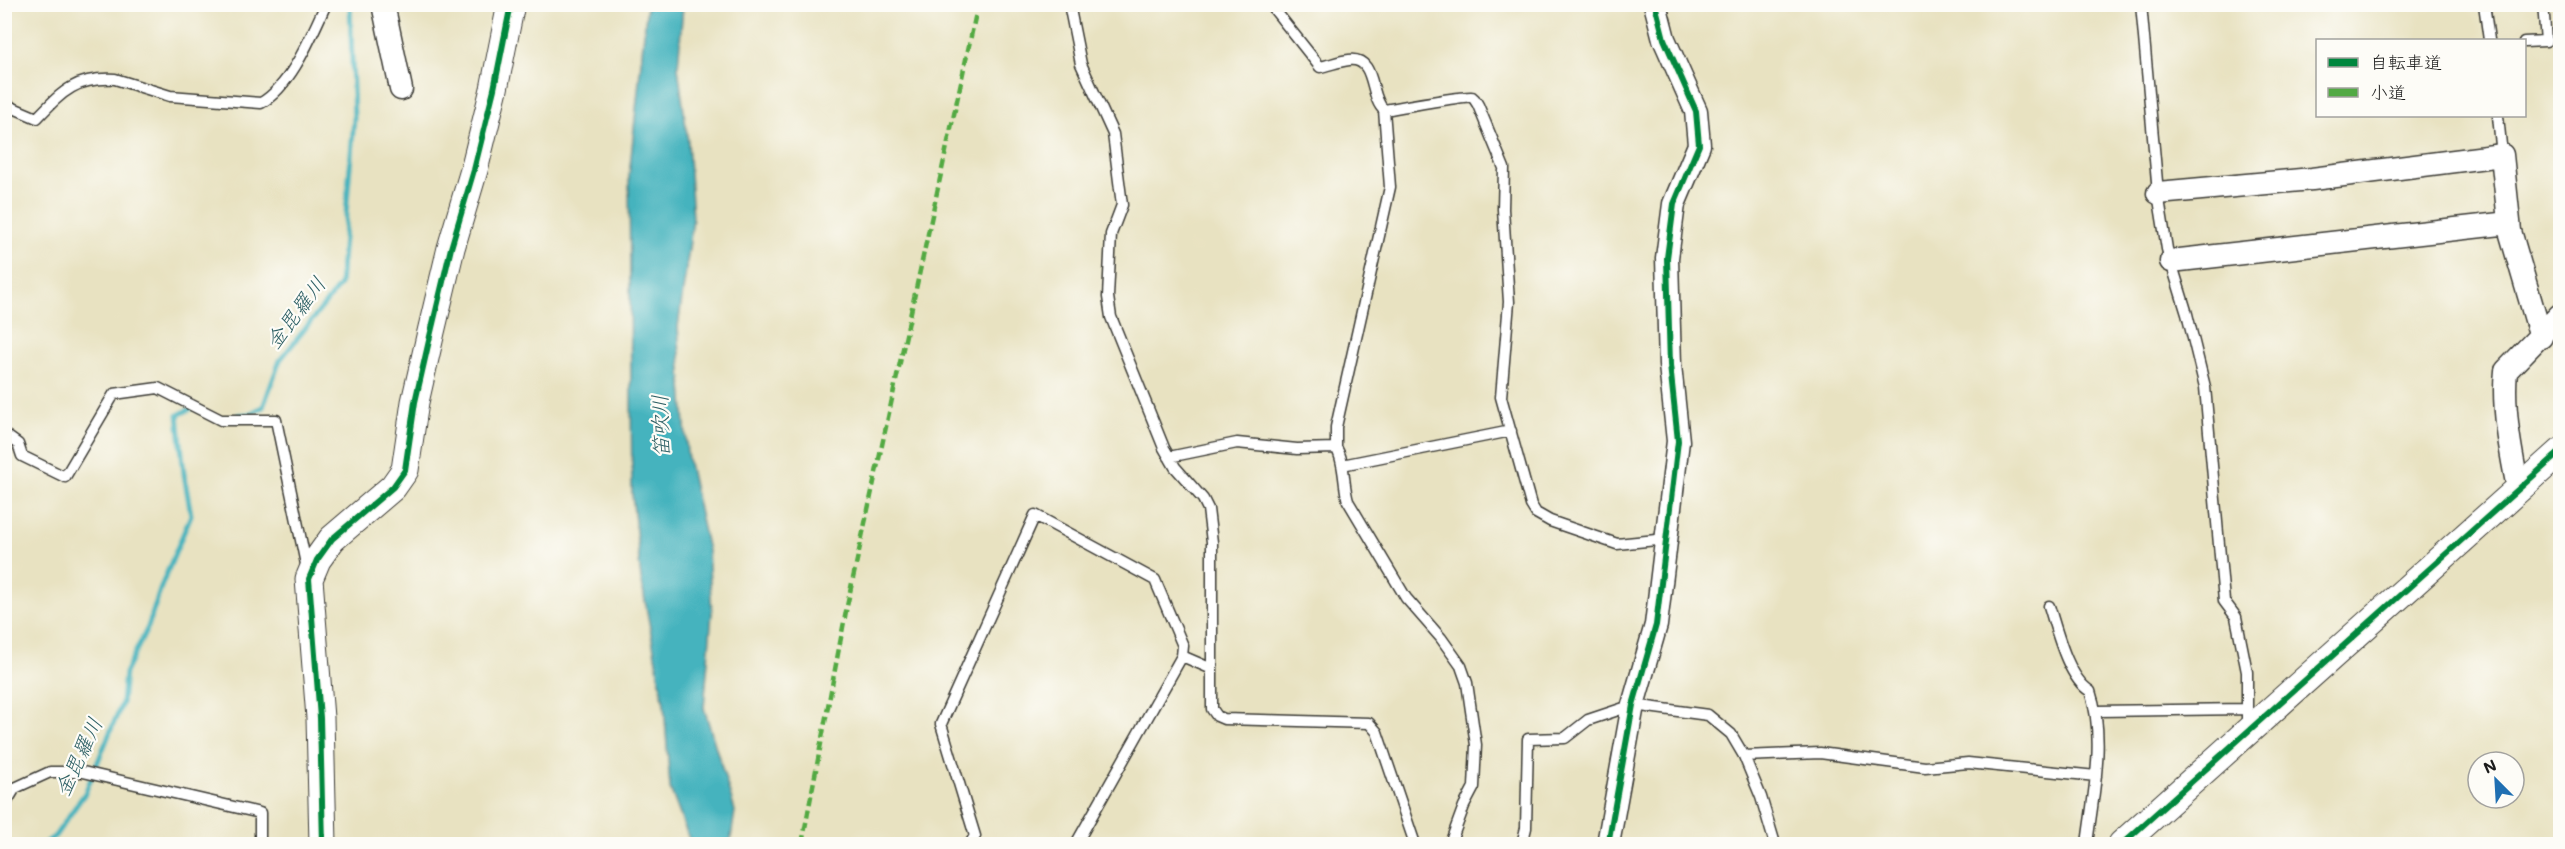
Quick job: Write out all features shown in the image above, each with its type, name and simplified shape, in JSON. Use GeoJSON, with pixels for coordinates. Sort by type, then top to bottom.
{"type":"FeatureCollection","features":[{"type":"Feature","properties":{"kind":"street"},"geometry":{"type":"LineString","coordinates":[[383,4],[401,89]]}},
{"type":"Feature","properties":{"kind":"street"},"geometry":{"type":"LineString","coordinates":[[323,844],[320,718],[309,579],[317,560],[332,538],[393,487],[405,470],[420,379],[451,248],[474,170],[494,89],[511,4]]}},
{"type":"Feature","properties":{"kind":"street"},"geometry":{"type":"LineString","coordinates":[[1608,844],[1633,705],[1656,625],[1678,441],[1670,365],[1667,258],[1674,204],[1699,144],[1696,111],[1664,39],[1655,4]]}},
{"type":"Feature","properties":{"kind":"street"},"geometry":{"type":"LineString","coordinates":[[2158,193],[2312,179],[2502,155],[2510,223],[2541,336]]}},
{"type":"Feature","properties":{"kind":"street"},"geometry":{"type":"LineString","coordinates":[[2171,261],[2510,223]]}},
{"type":"Feature","properties":{"kind":"street"},"geometry":{"type":"LineString","coordinates":[[2518,488],[2512,459],[2505,395],[2506,371],[2560,315]]}},
{"type":"Feature","properties":{"kind":"street"},"geometry":{"type":"LineString","coordinates":[[2122,844],[2247,722],[2560,452]]}},
{"type":"Feature","properties":{"kind":"lane"},"geometry":{"type":"LineString","coordinates":[[4,104],[37,118],[65,89],[88,81],[106,79],[115,79],[170,96],[261,103],[269,98],[294,68],[326,4]]}},
{"type":"Feature","properties":{"kind":"lane"},"geometry":{"type":"LineString","coordinates":[[1069,4],[1081,64],[1113,134],[1122,205],[1111,234],[1108,297],[1111,317],[1169,457],[1203,499],[1208,509],[1212,542],[1212,709],[1217,716],[1224,719],[1369,723],[1377,732],[1415,844]]}},
{"type":"Feature","properties":{"kind":"lane"},"geometry":{"type":"LineString","coordinates":[[1270,4],[1320,67],[1351,59],[1360,62],[1370,72],[1375,95],[1384,110],[1390,187],[1336,427],[1336,448],[1341,455],[1343,485],[1348,501],[1406,598],[1441,638],[1461,666],[1467,683],[1476,746],[1474,787],[1464,806],[1450,844]]}},
{"type":"Feature","properties":{"kind":"lane"},"geometry":{"type":"LineString","coordinates":[[2097,711],[2247,722],[2247,672],[2236,618],[2224,601],[2205,387],[2171,261],[2158,193],[2141,4]]}},
{"type":"Feature","properties":{"kind":"lane"},"geometry":{"type":"LineString","coordinates":[[2484,4],[2489,39]]}},
{"type":"Feature","properties":{"kind":"lane"},"geometry":{"type":"LineString","coordinates":[[2526,42],[2546,41],[2543,4]]}},
{"type":"Feature","properties":{"kind":"lane"},"geometry":{"type":"LineString","coordinates":[[1384,110],[1436,103],[1463,96],[1472,97],[1501,155],[1504,168],[1503,209],[1509,302],[1501,397],[1531,505],[1536,513],[1550,521],[1617,544],[1666,539]]}},
{"type":"Feature","properties":{"kind":"lane"},"geometry":{"type":"LineString","coordinates":[[2498,117],[2502,155]]}},
{"type":"Feature","properties":{"kind":"lane"},"geometry":{"type":"LineString","coordinates":[[4,434],[18,444],[21,456],[65,477],[114,394],[158,388],[221,420],[276,420],[309,579]]}},
{"type":"Feature","properties":{"kind":"lane"},"geometry":{"type":"LineString","coordinates":[[1342,465],[1510,431]]}},
{"type":"Feature","properties":{"kind":"lane"},"geometry":{"type":"LineString","coordinates":[[1169,457],[1237,443],[1297,449],[1336,448]]}},
{"type":"Feature","properties":{"kind":"lane"},"geometry":{"type":"LineString","coordinates":[[970,844],[975,836],[941,724],[1035,514],[1155,580],[1183,646],[1182,656],[1076,844]]}},
{"type":"Feature","properties":{"kind":"lane"},"geometry":{"type":"LineString","coordinates":[[2049,606],[2061,642],[2080,684],[2090,691],[2097,711],[2096,776],[2087,844]]}},
{"type":"Feature","properties":{"kind":"lane"},"geometry":{"type":"LineString","coordinates":[[1182,656],[1212,669]]}},
{"type":"Feature","properties":{"kind":"lane"},"geometry":{"type":"LineString","coordinates":[[1522,844],[1526,828],[1528,739],[1565,738],[1588,720],[1633,705],[1708,715],[1731,734],[1744,756],[1761,797],[1775,844]]}},
{"type":"Feature","properties":{"kind":"lane"},"geometry":{"type":"LineString","coordinates":[[1744,756],[1820,753],[1925,767],[1968,763],[2096,776]]}},
{"type":"Feature","properties":{"kind":"lane"},"geometry":{"type":"LineString","coordinates":[[4,806],[15,788],[50,772],[83,772],[260,813],[260,844]]}},
{"type":"Feature","properties":{"kind":"water","name":"笛吹川"},"geometry":{"type":"Polygon","coordinates":[[[647,5],[683,5],[678,67],[688,142],[693,219],[678,327],[687,454],[708,551],[712,613],[704,708],[735,811],[730,844],[691,844],[670,788],[664,704],[641,579],[632,494],[629,176],[647,5]]]}},
{"type":"Feature","properties":{"kind":"waterway","name":"金毘羅川"},"geometry":{"type":"LineString","coordinates":[[238,415],[249,414],[263,407],[280,360],[340,285],[354,119],[350,4]]}},
{"type":"Feature","properties":{"kind":"waterway","name":"金毘羅川"},"geometry":{"type":"LineString","coordinates":[[44,844],[55,836],[85,793],[122,703],[125,673],[148,627],[161,587],[191,515],[178,415],[194,407]]}},
{"type":"Feature","properties":{"kind":"marked path"},"geometry":{"type":"LineString","coordinates":[[802,844],[847,606],[978,4]]}},
{"type":"Feature","properties":{"kind":"cycle path"},"geometry":{"type":"LineString","coordinates":[[323,844],[320,718],[309,579],[317,560],[332,539],[393,487],[405,470],[415,402],[451,248],[474,170],[494,89],[511,4]]}},
{"type":"Feature","properties":{"kind":"cycle path"},"geometry":{"type":"LineString","coordinates":[[1608,844],[1633,705],[1656,625],[1678,441],[1670,365],[1667,258],[1674,204],[1699,145],[1696,111],[1664,39],[1655,4]]}},
{"type":"Feature","properties":{"kind":"cycle path"},"geometry":{"type":"LineString","coordinates":[[2122,844],[2560,452]]}}]}
